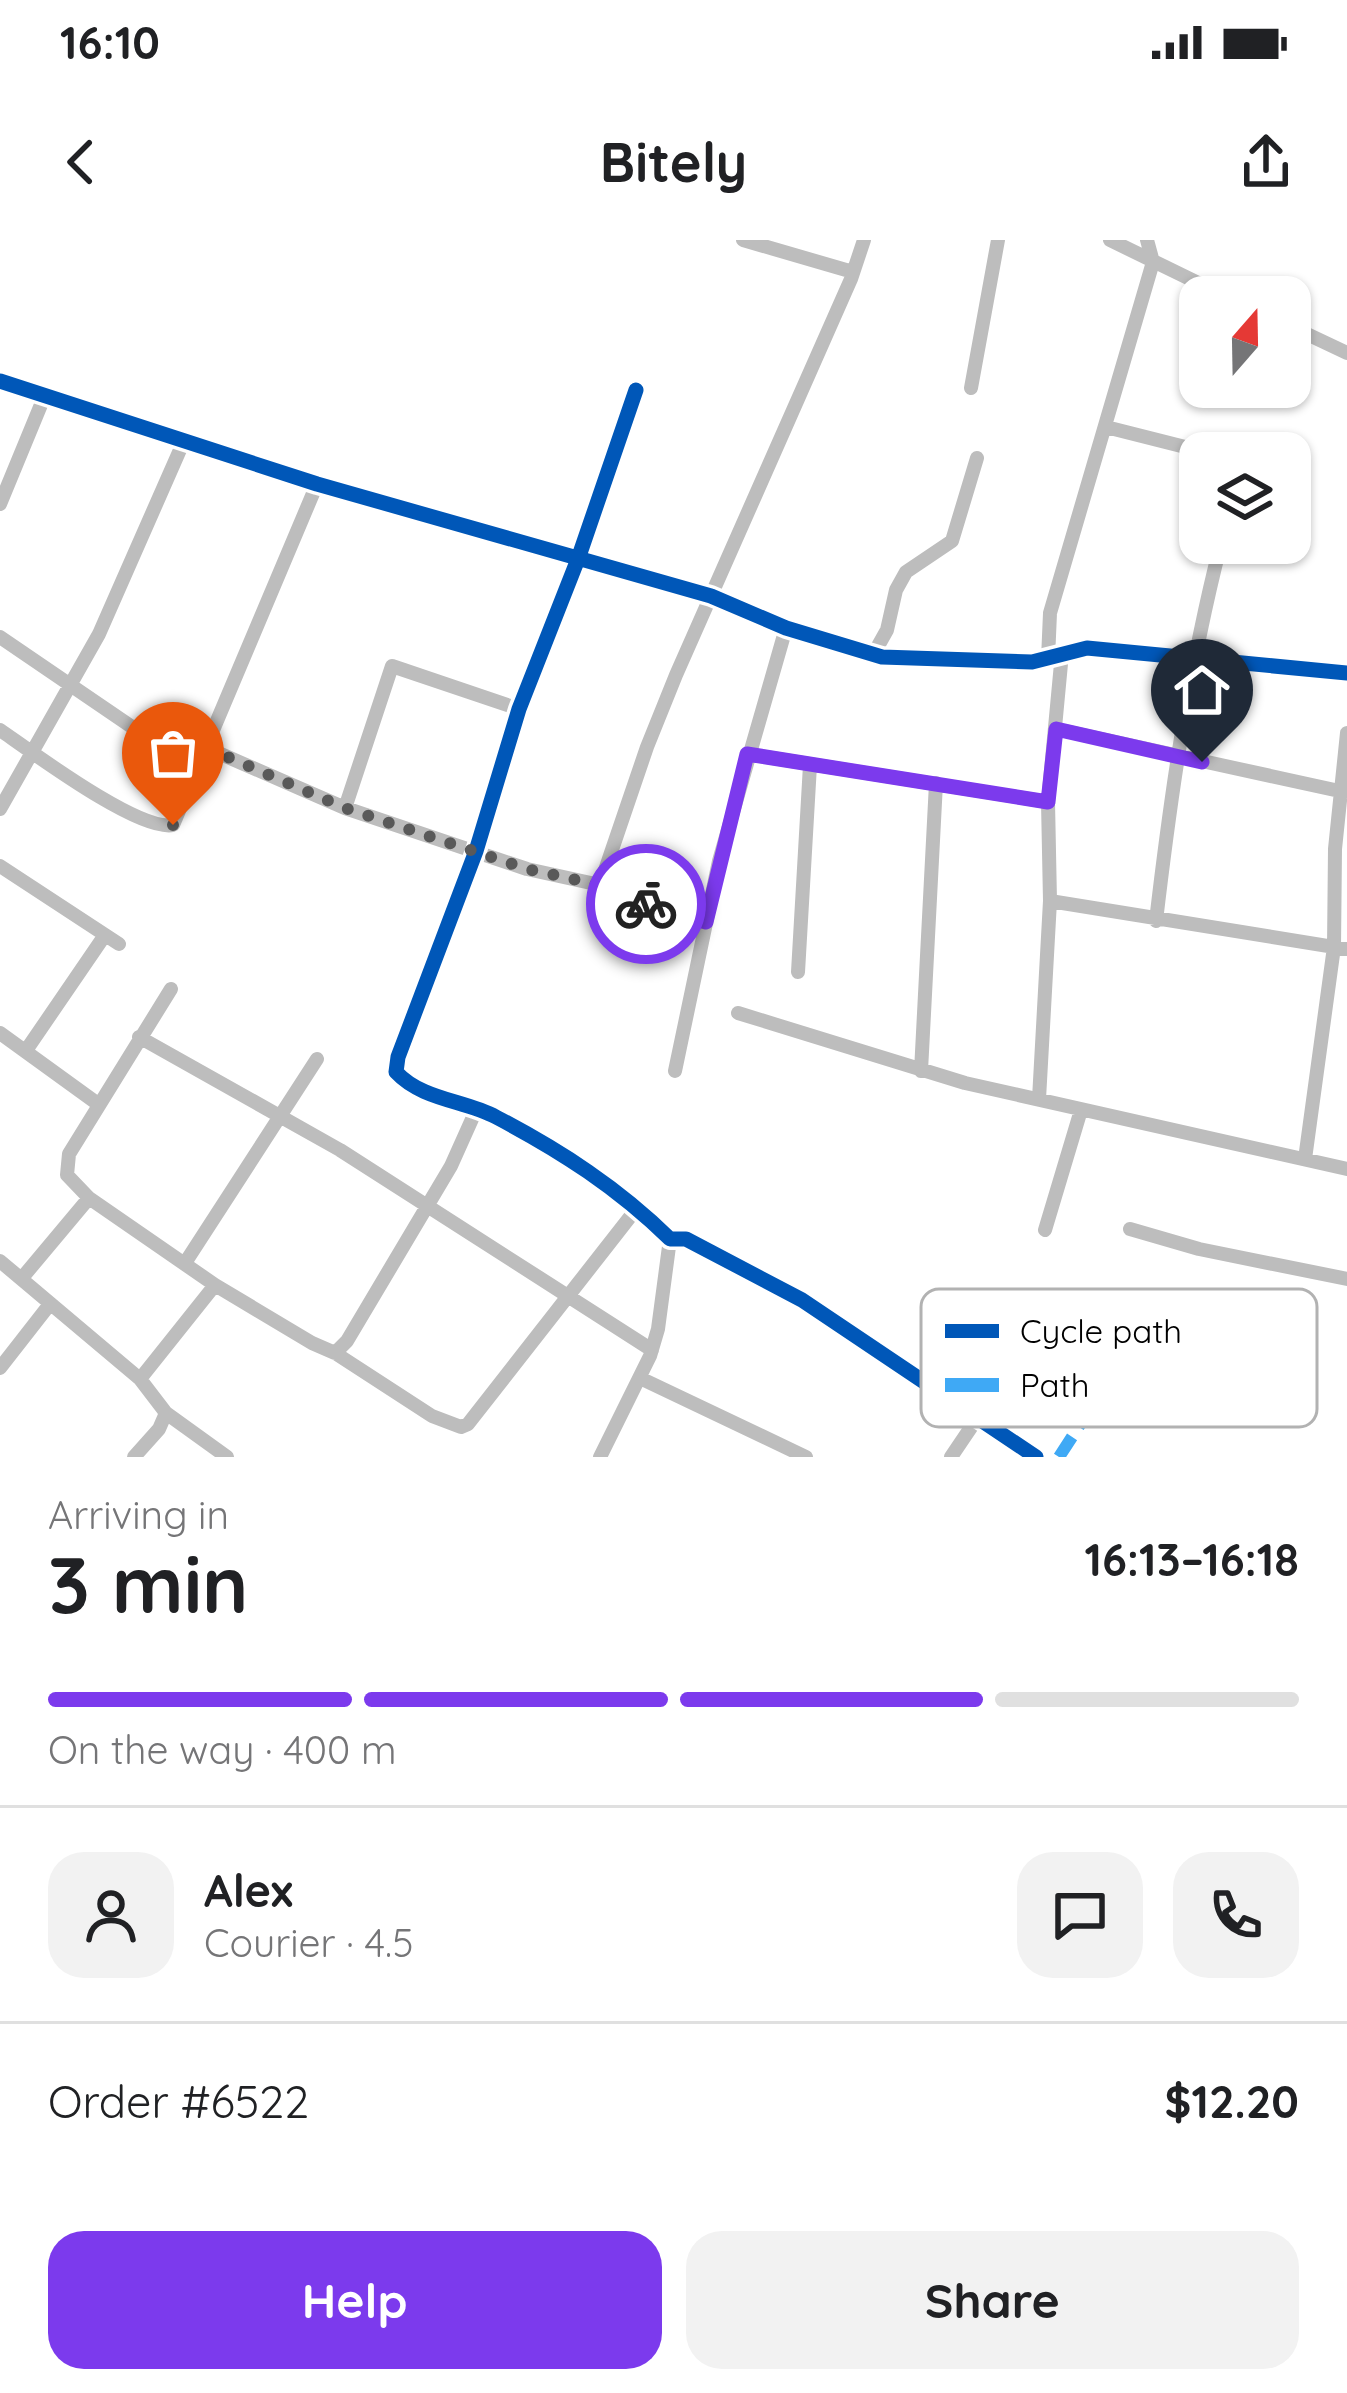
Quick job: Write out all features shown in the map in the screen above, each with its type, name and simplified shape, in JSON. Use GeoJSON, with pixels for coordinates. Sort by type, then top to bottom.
{"type":"FeatureCollection","features":[{"type":"Feature","properties":{"kind":"street"},"geometry":{"type":"LineString","coordinates":[[743,240],[853,272]]}},
{"type":"Feature","properties":{"kind":"street"},"geometry":{"type":"LineString","coordinates":[[600,885],[647,747],[865,240]]}},
{"type":"Feature","properties":{"kind":"street"},"geometry":{"type":"LineString","coordinates":[[971,388],[998,240]]}},
{"type":"Feature","properties":{"kind":"street"},"geometry":{"type":"LineString","coordinates":[[1110,240],[1183,276]]}},
{"type":"Feature","properties":{"kind":"street"},"geometry":{"type":"LineString","coordinates":[[1039,1100],[1050,901],[1048,802],[1056,729],[1050,613],[1153,262],[1147,240]]}},
{"type":"Feature","properties":{"kind":"street"},"geometry":{"type":"LineString","coordinates":[[1311,336],[1347,353]]}},
{"type":"Feature","properties":{"kind":"street"},"geometry":{"type":"LineString","coordinates":[[0,381],[317,484],[711,596],[787,628],[873,655],[1032,662],[1088,648],[1347,674]]}},
{"type":"Feature","properties":{"kind":"street"},"geometry":{"type":"LineString","coordinates":[[636,390],[578,559],[519,709],[476,851],[428,969],[396,1072],[410,1084],[477,1108],[573,1160],[619,1191],[670,1239],[686,1239],[802,1300],[921,1379]]}},
{"type":"Feature","properties":{"kind":"street"},"geometry":{"type":"LineString","coordinates":[[0,504],[45,395]]}},
{"type":"Feature","properties":{"kind":"street"},"geometry":{"type":"LineString","coordinates":[[1106,427],[1179,445]]}},
{"type":"Feature","properties":{"kind":"street"},"geometry":{"type":"LineString","coordinates":[[0,809],[73,686],[141,546],[183,442]]}},
{"type":"Feature","properties":{"kind":"street"},"geometry":{"type":"LineString","coordinates":[[873,655],[907,572],[952,541],[977,458]]}},
{"type":"Feature","properties":{"kind":"street"},"geometry":{"type":"LineString","coordinates":[[0,730],[107,801],[165,827],[173,825],[317,484]]}},
{"type":"Feature","properties":{"kind":"street"},"geometry":{"type":"LineString","coordinates":[[1156,921],[1176,756],[1215,564]]}},
{"type":"Feature","properties":{"kind":"street"},"geometry":{"type":"LineString","coordinates":[[675,1071],[747,754],[787,628]]}},
{"type":"Feature","properties":{"kind":"street"},"geometry":{"type":"LineString","coordinates":[[0,637],[198,772]]}},
{"type":"Feature","properties":{"kind":"street"},"geometry":{"type":"LineString","coordinates":[[345,808],[392,666],[519,709]]}},
{"type":"Feature","properties":{"kind":"street"},"geometry":{"type":"LineString","coordinates":[[1056,729],[1343,792]]}},
{"type":"Feature","properties":{"kind":"street"},"geometry":{"type":"LineString","coordinates":[[1305,1159],[1340,948],[1347,734]]}},
{"type":"Feature","properties":{"kind":"street"},"geometry":{"type":"LineString","coordinates":[[207,748],[345,808],[706,922]]}},
{"type":"Feature","properties":{"kind":"street"},"geometry":{"type":"LineString","coordinates":[[747,754],[1048,802]]}},
{"type":"Feature","properties":{"kind":"street"},"geometry":{"type":"LineString","coordinates":[[798,972],[810,765]]}},
{"type":"Feature","properties":{"kind":"street"},"geometry":{"type":"LineString","coordinates":[[921,1071],[936,783]]}},
{"type":"Feature","properties":{"kind":"street"},"geometry":{"type":"LineString","coordinates":[[0,866],[112,939],[26,1049]]}},
{"type":"Feature","properties":{"kind":"street"},"geometry":{"type":"LineString","coordinates":[[1050,901],[1340,948]]}},
{"type":"Feature","properties":{"kind":"street"},"geometry":{"type":"LineString","coordinates":[[171,989],[98,1104],[66,1165],[67,1175],[89,1198],[215,1285],[335,1353],[432,1416],[461,1427],[468,1424],[637,1208]]}},
{"type":"Feature","properties":{"kind":"street"},"geometry":{"type":"LineString","coordinates":[[738,1013],[921,1071],[1347,1169]]}},
{"type":"Feature","properties":{"kind":"street"},"geometry":{"type":"LineString","coordinates":[[0,1033],[98,1104]]}},
{"type":"Feature","properties":{"kind":"street"},"geometry":{"type":"LineString","coordinates":[[139,1037],[282,1116],[652,1350]]}},
{"type":"Feature","properties":{"kind":"street"},"geometry":{"type":"LineString","coordinates":[[184,1263],[317,1059]]}},
{"type":"Feature","properties":{"kind":"street"},"geometry":{"type":"LineString","coordinates":[[335,1353],[426,1208],[477,1108]]}},
{"type":"Feature","properties":{"kind":"street"},"geometry":{"type":"LineString","coordinates":[[1045,1230],[1081,1110]]}},
{"type":"Feature","properties":{"kind":"street"},"geometry":{"type":"LineString","coordinates":[[22,1278],[89,1198]]}},
{"type":"Feature","properties":{"kind":"street"},"geometry":{"type":"LineString","coordinates":[[1130,1229],[1199,1249],[1347,1279]]}},
{"type":"Feature","properties":{"kind":"street"},"geometry":{"type":"LineString","coordinates":[[600,1457],[642,1379],[652,1350],[670,1239]]}},
{"type":"Feature","properties":{"kind":"street"},"geometry":{"type":"LineString","coordinates":[[0,1261],[140,1379],[166,1413],[226,1457]]}},
{"type":"Feature","properties":{"kind":"street"},"geometry":{"type":"LineString","coordinates":[[140,1379],[215,1285]]}},
{"type":"Feature","properties":{"kind":"street"},"geometry":{"type":"LineString","coordinates":[[0,1368],[50,1304]]}},
{"type":"Feature","properties":{"kind":"street"},"geometry":{"type":"LineString","coordinates":[[642,1379],[806,1457]]}},
{"type":"Feature","properties":{"kind":"street"},"geometry":{"type":"LineString","coordinates":[[134,1457],[159,1429],[166,1413]]}},
{"type":"Feature","properties":{"kind":"street"},"geometry":{"type":"LineString","coordinates":[[951,1457],[971,1427]]}},
{"type":"Feature","properties":{"kind":"street"},"geometry":{"type":"LineString","coordinates":[[992,1427],[1036,1457]]}},
{"type":"Feature","properties":{"kind":"marked path"},"geometry":{"type":"LineString","coordinates":[[1059,1457],[1078,1427]]}},
{"type":"Feature","properties":{"kind":"cycle path"},"geometry":{"type":"LineString","coordinates":[[0,381],[317,484],[711,596],[786,628],[882,657],[1032,662],[1087,648],[1347,673]]}},
{"type":"Feature","properties":{"kind":"cycle path"},"geometry":{"type":"LineString","coordinates":[[636,390],[578,559],[519,709],[476,851],[396,1072],[418,1088],[484,1111],[543,1143],[609,1187],[670,1239],[686,1239],[802,1300],[921,1380]]}},
{"type":"Feature","properties":{"kind":"cycle path"},"geometry":{"type":"LineString","coordinates":[[991,1427],[1036,1457]]}},
{"type":"Feature","properties":{"kind":"way so far"},"geometry":{"type":"LineString","coordinates":[[173,825],[207,748],[345,808],[527,869],[600,885],[646,904]]}},
{"type":"Feature","properties":{"kind":"route"},"geometry":{"type":"LineString","coordinates":[[646,904],[706,922],[747,754],[1048,802],[1056,729],[1202,762]]}}]}
